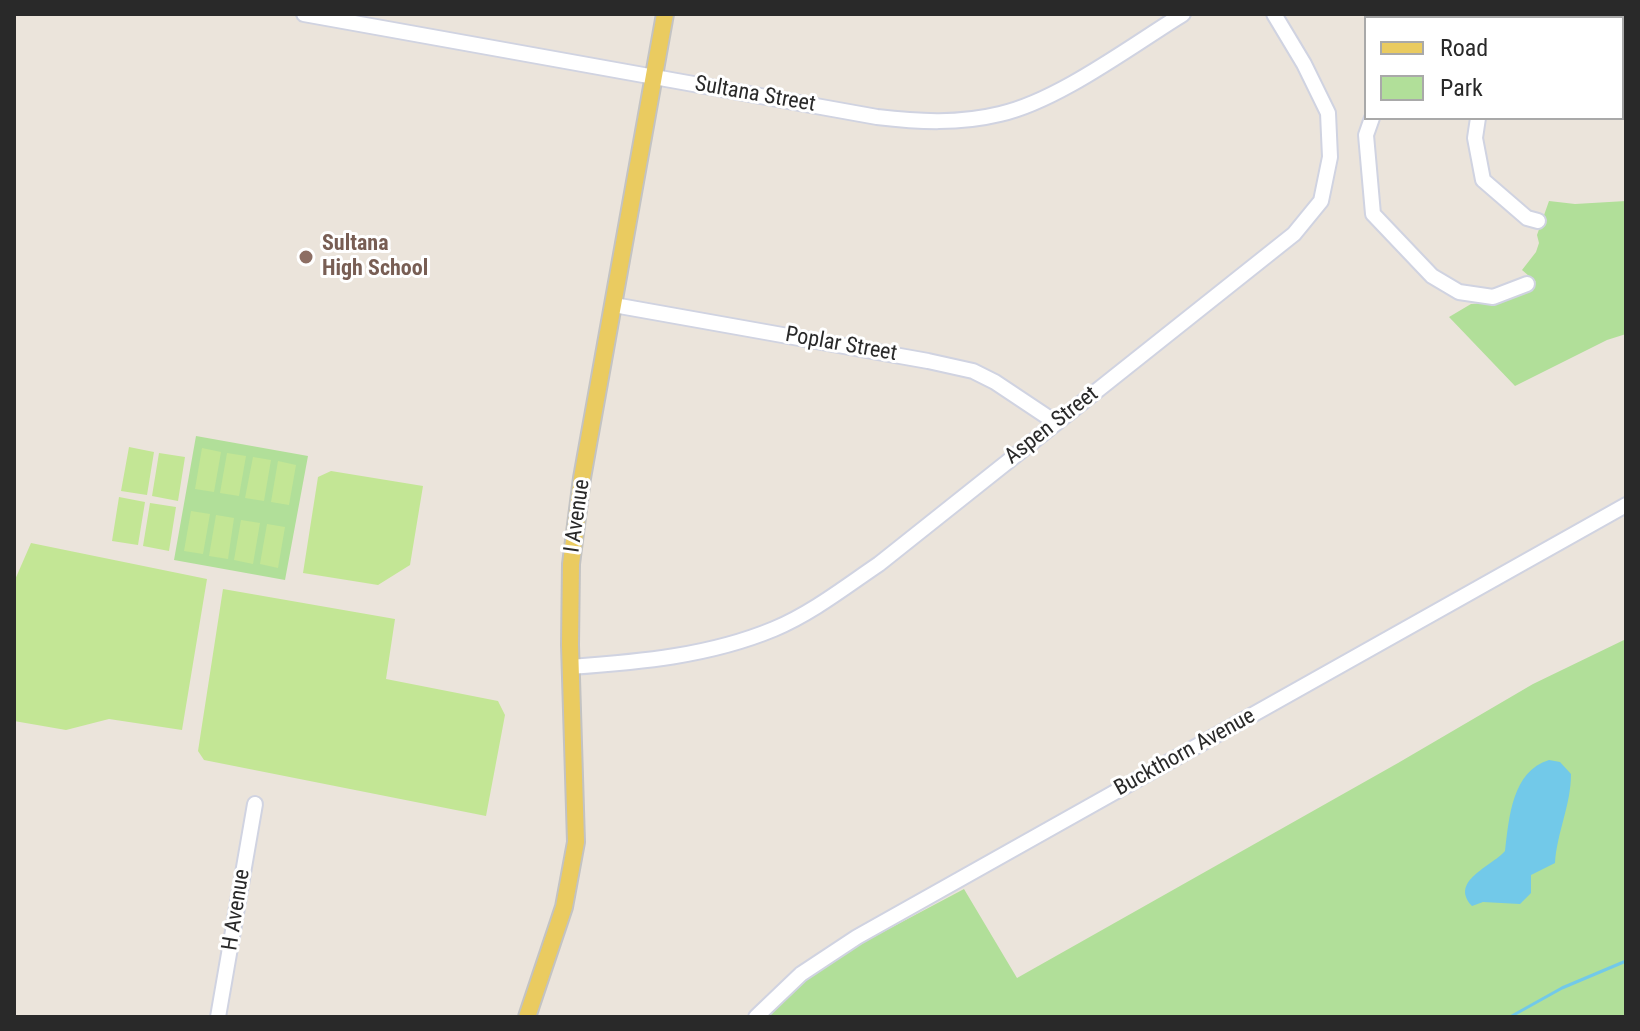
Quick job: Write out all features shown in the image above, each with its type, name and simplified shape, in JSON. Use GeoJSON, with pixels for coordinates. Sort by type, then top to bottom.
{"type":"FeatureCollection","features":[{"type":"Feature","properties":{"kind":"main road","name":"I Avenue"},"geometry":{"type":"LineString","coordinates":[[527,1017],[564,907],[576,842],[570,667],[571,564],[582,478],[665,14]]}},
{"type":"Feature","properties":{"kind":"street","name":"Sultana Street"},"geometry":{"type":"LineString","coordinates":[[304,14],[360,19],[877,117],[936,122],[1001,114],[1031,104],[1183,14]]}},
{"type":"Feature","properties":{"kind":"street","name":"Aspen Street"},"geometry":{"type":"LineString","coordinates":[[570,667],[659,660],[729,644],[776,628],[822,603],[879,564],[1294,234],[1321,201],[1330,157],[1328,113],[1274,14]]}},
{"type":"Feature","properties":{"kind":"street"},"geometry":{"type":"LineString","coordinates":[[1371,120],[1366,135],[1373,214],[1432,276],[1459,292],[1493,297],[1527,284]]}},
{"type":"Feature","properties":{"kind":"street"},"geometry":{"type":"LineString","coordinates":[[1478,120],[1475,138],[1483,180],[1527,218],[1538,221]]}},
{"type":"Feature","properties":{"kind":"street","name":"Poplar Street"},"geometry":{"type":"LineString","coordinates":[[614,305],[973,371],[1055,422]]}},
{"type":"Feature","properties":{"kind":"street","name":"Buckthorn Avenue"},"geometry":{"type":"LineString","coordinates":[[756,1017],[801,974],[857,937],[1626,505]]}},
{"type":"Feature","properties":{"kind":"street","name":"H Avenue"},"geometry":{"type":"LineString","coordinates":[[218,1017],[255,804]]}},
{"type":"Feature","properties":{"kind":"green space"},"geometry":{"type":"Polygon","coordinates":[[[1549,201],[1575,204],[1626,201],[1626,334],[1607,340],[1515,386],[1449,317],[1471,304],[1503,302],[1536,282],[1522,270],[1536,252],[1539,243],[1537,235],[1549,201]]]}},
{"type":"Feature","properties":{"kind":"green space"},"geometry":{"type":"Polygon","coordinates":[[[196,436],[308,456],[285,580],[174,560],[196,436]]]}},
{"type":"Feature","properties":{"kind":"green space"},"geometry":{"type":"Polygon","coordinates":[[[129,447],[154,452],[147,495],[121,491],[129,447]]]}},
{"type":"Feature","properties":{"kind":"green space"},"geometry":{"type":"Polygon","coordinates":[[[202,448],[221,452],[214,492],[195,489],[202,448]]]}},
{"type":"Feature","properties":{"kind":"green space"},"geometry":{"type":"Polygon","coordinates":[[[159,453],[185,457],[178,501],[152,496],[159,453]]]}},
{"type":"Feature","properties":{"kind":"green space"},"geometry":{"type":"Polygon","coordinates":[[[227,453],[246,456],[239,496],[220,493],[227,453]]]}},
{"type":"Feature","properties":{"kind":"green space"},"geometry":{"type":"Polygon","coordinates":[[[253,457],[271,460],[264,501],[245,498],[253,457]]]}},
{"type":"Feature","properties":{"kind":"green space"},"geometry":{"type":"Polygon","coordinates":[[[278,461],[296,465],[289,505],[271,502],[278,461]]]}},
{"type":"Feature","properties":{"kind":"green space"},"geometry":{"type":"Polygon","coordinates":[[[331,471],[423,486],[410,565],[378,585],[303,573],[318,477],[331,471]]]}},
{"type":"Feature","properties":{"kind":"green space"},"geometry":{"type":"Polygon","coordinates":[[[119,497],[145,502],[138,545],[112,541],[119,497]]]}},
{"type":"Feature","properties":{"kind":"green space"},"geometry":{"type":"Polygon","coordinates":[[[150,503],[176,507],[169,551],[143,546],[150,503]]]}},
{"type":"Feature","properties":{"kind":"green space"},"geometry":{"type":"Polygon","coordinates":[[[191,511],[210,514],[203,554],[184,551],[191,511]]]}},
{"type":"Feature","properties":{"kind":"green space"},"geometry":{"type":"Polygon","coordinates":[[[216,515],[234,518],[228,559],[209,556],[216,515]]]}},
{"type":"Feature","properties":{"kind":"green space"},"geometry":{"type":"Polygon","coordinates":[[[241,520],[260,523],[253,564],[234,560],[241,520]]]}},
{"type":"Feature","properties":{"kind":"green space"},"geometry":{"type":"Polygon","coordinates":[[[267,524],[285,527],[278,568],[260,564],[267,524]]]}},
{"type":"Feature","properties":{"kind":"green space"},"geometry":{"type":"Polygon","coordinates":[[[31,543],[207,579],[182,730],[109,719],[66,730],[14,721],[14,582],[31,543]]]}},
{"type":"Feature","properties":{"kind":"green space"},"geometry":{"type":"Polygon","coordinates":[[[223,589],[395,619],[386,679],[498,701],[505,715],[486,816],[204,760],[198,751],[223,589]]]}},
{"type":"Feature","properties":{"kind":"green space"},"geometry":{"type":"Polygon","coordinates":[[[1626,639],[1626,1017],[768,1017],[793,989],[851,949],[964,889],[1017,978],[1533,684],[1626,639]]]}},
{"type":"Feature","properties":{"kind":"water"},"geometry":{"type":"Polygon","coordinates":[[[1549,760],[1560,762],[1571,774],[1555,863],[1531,875],[1531,893],[1520,904],[1483,902],[1472,906],[1465,889],[1475,875],[1505,851],[1511,811],[1520,785],[1527,774],[1549,760]]]}},
{"type":"Feature","properties":{"kind":"waterway"},"geometry":{"type":"LineString","coordinates":[[1510,1017],[1562,988],[1626,961]]}},
{"type":"Feature","properties":{"kind":"place","name":"Sultana High School"},"geometry":{"type":"Point","coordinates":[306,257]}}]}
